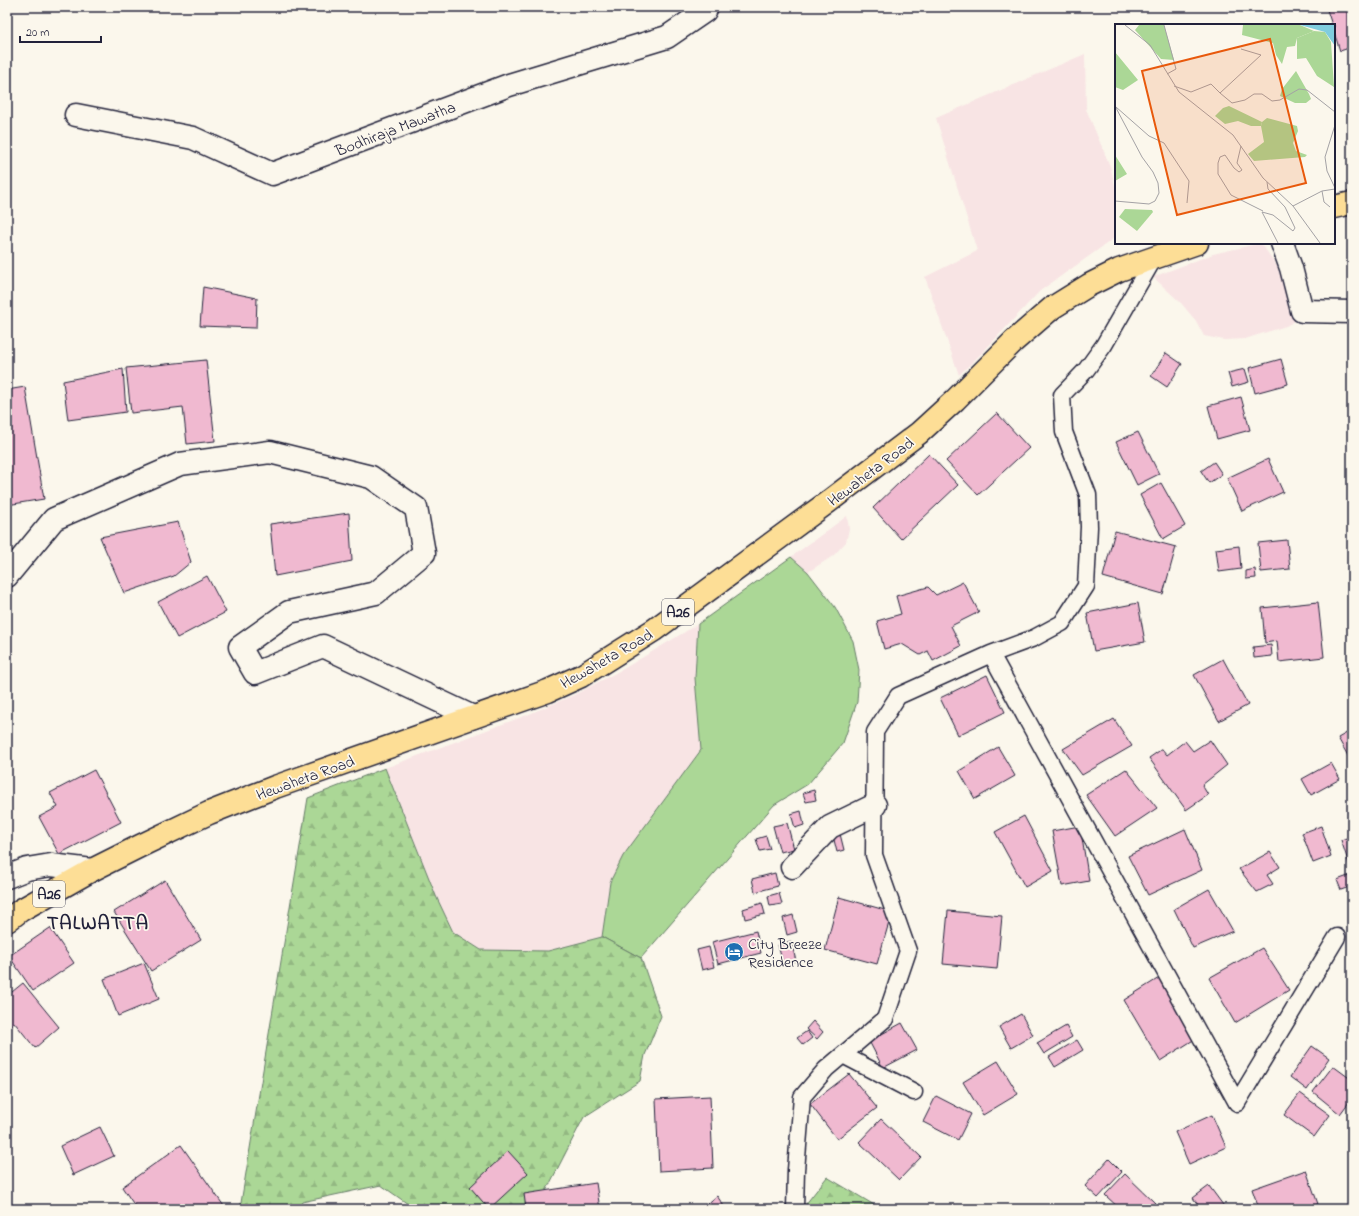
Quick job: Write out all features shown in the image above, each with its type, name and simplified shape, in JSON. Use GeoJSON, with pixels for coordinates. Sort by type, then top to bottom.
{"type":"FeatureCollection","features":[{"type":"Feature","properties":{"kind":"highway"},"geometry":{"type":"LineString","coordinates":[[1335,207],[1352,203]]}},
{"type":"Feature","properties":{"kind":"highway","name":"Hewaheta Road"},"geometry":{"type":"LineString","coordinates":[[7,922],[21,910],[92,870],[209,813],[275,786],[548,691],[581,676],[654,630],[919,434],[1014,341],[1052,308],[1119,270],[1194,244]]}},
{"type":"Feature","properties":{"kind":"street","name":"Bodhiraja Mawatha"},"geometry":{"type":"LineString","coordinates":[[76,115],[193,138],[272,174],[509,85],[667,37],[705,11],[707,7]]}},
{"type":"Feature","properties":{"kind":"street"},"geometry":{"type":"LineString","coordinates":[[1282,244],[1291,268],[1302,311],[1352,312]]}},
{"type":"Feature","properties":{"kind":"street"},"geometry":{"type":"LineString","coordinates":[[7,576],[54,519],[180,464],[270,452],[371,477],[416,508],[424,553],[376,593],[289,612],[240,647],[255,673],[323,646],[473,717]]}},
{"type":"Feature","properties":{"kind":"street"},"geometry":{"type":"LineString","coordinates":[[792,867],[830,827],[875,804]]}},
{"type":"Feature","properties":{"kind":"street"},"geometry":{"type":"LineString","coordinates":[[7,877],[27,869],[51,865],[92,870]]}},
{"type":"Feature","properties":{"kind":"lane"},"geometry":{"type":"LineString","coordinates":[[795,1209],[796,1170],[802,1097],[826,1069],[885,1019],[908,951],[874,855],[875,732],[898,696],[991,654],[1034,638],[1062,623],[1086,586],[1089,527],[1088,495],[1064,432],[1062,395],[1086,370],[1104,345],[1154,258]]}},
{"type":"Feature","properties":{"kind":"lane"},"geometry":{"type":"LineString","coordinates":[[991,654],[1237,1103],[1337,937]]}},
{"type":"Feature","properties":{"kind":"lane"},"geometry":{"type":"LineString","coordinates":[[842,1055],[914,1092]]}},
{"type":"Feature","properties":{"kind":"shaded area"},"geometry":{"type":"Polygon","coordinates":[[[1085,54],[1086,109],[1110,166],[1115,185],[1115,238],[1040,291],[983,352],[959,375],[925,277],[977,251],[936,118],[1085,54]]]}},
{"type":"Feature","properties":{"kind":"shaded area"},"geometry":{"type":"Polygon","coordinates":[[[1262,244],[1277,266],[1297,320],[1286,326],[1245,339],[1224,340],[1204,336],[1196,321],[1181,303],[1153,277],[1213,254],[1262,244]]]}},
{"type":"Feature","properties":{"kind":"shaded area"},"geometry":{"type":"Polygon","coordinates":[[[847,516],[849,529],[846,542],[833,556],[808,572],[791,557],[847,516]]]}},
{"type":"Feature","properties":{"kind":"shaded area"},"geometry":{"type":"Polygon","coordinates":[[[698,624],[695,678],[701,750],[649,821],[610,882],[602,937],[548,951],[481,950],[453,932],[436,896],[385,768],[527,715],[574,695],[625,668],[698,624]]]}},
{"type":"Feature","properties":{"kind":"green space"},"geometry":{"type":"Polygon","coordinates":[[[791,557],[808,572],[835,607],[853,641],[859,670],[857,702],[843,743],[808,784],[774,805],[641,958],[602,937],[610,882],[623,856],[701,750],[695,678],[698,624],[791,557]]]}},
{"type":"Feature","properties":{"kind":"green space"},"geometry":{"type":"Polygon","coordinates":[[[385,768],[436,896],[453,932],[481,950],[548,951],[602,937],[641,958],[661,1016],[645,1055],[640,1081],[584,1117],[545,1193],[541,1209],[415,1209],[381,1185],[302,1202],[298,1209],[240,1209],[308,798],[385,768]]]}},
{"type":"Feature","properties":{"kind":"green space"},"geometry":{"type":"Polygon","coordinates":[[[827,1177],[881,1209],[802,1209],[827,1177]]]}},
{"type":"Feature","properties":{"kind":"building"},"geometry":{"type":"Polygon","coordinates":[[[1326,7],[1352,7],[1352,47],[1340,51],[1335,35],[1335,24],[1332,24],[1326,7]]]}},
{"type":"Feature","properties":{"kind":"building"},"geometry":{"type":"Polygon","coordinates":[[[203,287],[257,298],[256,328],[200,326],[203,287]]]}},
{"type":"Feature","properties":{"kind":"building"},"geometry":{"type":"Polygon","coordinates":[[[1166,353],[1182,364],[1167,387],[1151,376],[1166,353]]]}},
{"type":"Feature","properties":{"kind":"building"},"geometry":{"type":"Polygon","coordinates":[[[1281,359],[1288,384],[1255,393],[1249,368],[1281,359]]]}},
{"type":"Feature","properties":{"kind":"building"},"geometry":{"type":"Polygon","coordinates":[[[206,360],[215,441],[187,444],[183,407],[131,413],[126,368],[206,360]]]}},
{"type":"Feature","properties":{"kind":"building"},"geometry":{"type":"Polygon","coordinates":[[[123,369],[126,412],[68,420],[63,381],[123,369]]]}},
{"type":"Feature","properties":{"kind":"building"},"geometry":{"type":"Polygon","coordinates":[[[1245,369],[1249,382],[1232,387],[1228,373],[1245,369]]]}},
{"type":"Feature","properties":{"kind":"building"},"geometry":{"type":"Polygon","coordinates":[[[25,387],[44,499],[7,505],[7,390],[25,387]]]}},
{"type":"Feature","properties":{"kind":"building"},"geometry":{"type":"Polygon","coordinates":[[[1241,397],[1250,430],[1217,439],[1208,406],[1241,397]]]}},
{"type":"Feature","properties":{"kind":"building"},"geometry":{"type":"Polygon","coordinates":[[[997,413],[1029,448],[978,495],[946,461],[997,413]]]}},
{"type":"Feature","properties":{"kind":"building"},"geometry":{"type":"Polygon","coordinates":[[[1138,432],[1159,474],[1137,485],[1116,442],[1138,432]]]}},
{"type":"Feature","properties":{"kind":"building"},"geometry":{"type":"Polygon","coordinates":[[[929,454],[958,485],[901,539],[873,508],[929,454]]]}},
{"type":"Feature","properties":{"kind":"building"},"geometry":{"type":"Polygon","coordinates":[[[1268,459],[1283,492],[1242,511],[1227,478],[1268,459]]]}},
{"type":"Feature","properties":{"kind":"building"},"geometry":{"type":"Polygon","coordinates":[[[1214,462],[1222,474],[1209,483],[1201,471],[1214,462]]]}},
{"type":"Feature","properties":{"kind":"building"},"geometry":{"type":"Polygon","coordinates":[[[1161,483],[1185,526],[1163,539],[1140,495],[1161,483]]]}},
{"type":"Feature","properties":{"kind":"building"},"geometry":{"type":"Polygon","coordinates":[[[349,513],[352,561],[275,576],[270,524],[349,513]]]}},
{"type":"Feature","properties":{"kind":"building"},"geometry":{"type":"Polygon","coordinates":[[[178,522],[191,562],[174,576],[124,593],[100,537],[178,522]]]}},
{"type":"Feature","properties":{"kind":"building"},"geometry":{"type":"Polygon","coordinates":[[[1115,531],[1176,547],[1163,594],[1103,577],[1115,531]]]}},
{"type":"Feature","properties":{"kind":"building"},"geometry":{"type":"Polygon","coordinates":[[[1287,540],[1290,569],[1261,572],[1258,543],[1287,540]]]}},
{"type":"Feature","properties":{"kind":"building"},"geometry":{"type":"Polygon","coordinates":[[[1239,546],[1241,569],[1219,572],[1216,549],[1239,546]]]}},
{"type":"Feature","properties":{"kind":"building"},"geometry":{"type":"Polygon","coordinates":[[[1255,569],[1256,578],[1246,579],[1246,571],[1255,569]]]}},
{"type":"Feature","properties":{"kind":"building"},"geometry":{"type":"Polygon","coordinates":[[[207,576],[226,612],[177,638],[158,602],[207,576]]]}},
{"type":"Feature","properties":{"kind":"building"},"geometry":{"type":"Polygon","coordinates":[[[963,582],[979,612],[951,626],[961,646],[933,661],[928,651],[920,655],[902,644],[884,649],[877,621],[901,614],[896,596],[928,587],[936,595],[963,582]]]}},
{"type":"Feature","properties":{"kind":"building"},"geometry":{"type":"Polygon","coordinates":[[[1318,602],[1324,657],[1279,662],[1277,641],[1265,643],[1262,608],[1318,602]]]}},
{"type":"Feature","properties":{"kind":"building"},"geometry":{"type":"Polygon","coordinates":[[[1138,603],[1145,642],[1094,651],[1087,613],[1138,603]]]}},
{"type":"Feature","properties":{"kind":"building"},"geometry":{"type":"Polygon","coordinates":[[[1271,645],[1272,656],[1254,658],[1253,647],[1271,645]]]}},
{"type":"Feature","properties":{"kind":"building"},"geometry":{"type":"Polygon","coordinates":[[[1223,659],[1248,705],[1219,721],[1194,675],[1223,659]]]}},
{"type":"Feature","properties":{"kind":"building"},"geometry":{"type":"Polygon","coordinates":[[[987,675],[1005,712],[958,735],[940,698],[987,675]]]}},
{"type":"Feature","properties":{"kind":"building"},"geometry":{"type":"Polygon","coordinates":[[[1114,719],[1132,746],[1082,775],[1063,749],[1114,719]]]}},
{"type":"Feature","properties":{"kind":"building"},"geometry":{"type":"Polygon","coordinates":[[[1352,730],[1352,763],[1338,738],[1352,730]]]}},
{"type":"Feature","properties":{"kind":"building"},"geometry":{"type":"Polygon","coordinates":[[[1210,740],[1227,765],[1202,785],[1208,795],[1186,810],[1149,758],[1162,749],[1167,755],[1185,741],[1193,751],[1210,740]]]}},
{"type":"Feature","properties":{"kind":"building"},"geometry":{"type":"Polygon","coordinates":[[[998,747],[1015,776],[975,799],[959,771],[998,747]]]}},
{"type":"Feature","properties":{"kind":"building"},"geometry":{"type":"Polygon","coordinates":[[[1331,763],[1340,779],[1311,795],[1302,779],[1331,763]]]}},
{"type":"Feature","properties":{"kind":"building"},"geometry":{"type":"Polygon","coordinates":[[[1126,769],[1157,808],[1115,836],[1086,795],[1126,769]]]}},
{"type":"Feature","properties":{"kind":"building"},"geometry":{"type":"Polygon","coordinates":[[[94,770],[121,822],[59,854],[39,817],[58,807],[50,793],[94,770]]]}},
{"type":"Feature","properties":{"kind":"building"},"geometry":{"type":"Polygon","coordinates":[[[814,790],[816,800],[806,802],[803,793],[814,790]]]}},
{"type":"Feature","properties":{"kind":"building"},"geometry":{"type":"Polygon","coordinates":[[[801,811],[804,825],[795,828],[791,814],[801,811]]]}},
{"type":"Feature","properties":{"kind":"building"},"geometry":{"type":"Polygon","coordinates":[[[1024,816],[1053,871],[1025,887],[995,832],[1024,816]]]}},
{"type":"Feature","properties":{"kind":"building"},"geometry":{"type":"Polygon","coordinates":[[[787,823],[794,849],[780,852],[773,826],[787,823]]]}},
{"type":"Feature","properties":{"kind":"building"},"geometry":{"type":"Polygon","coordinates":[[[1080,826],[1089,881],[1062,886],[1052,831],[1080,826]]]}},
{"type":"Feature","properties":{"kind":"building"},"geometry":{"type":"Polygon","coordinates":[[[1321,826],[1331,856],[1313,863],[1302,833],[1321,826]]]}},
{"type":"Feature","properties":{"kind":"building"},"geometry":{"type":"Polygon","coordinates":[[[1185,829],[1202,870],[1148,895],[1128,856],[1185,829]]]}},
{"type":"Feature","properties":{"kind":"building"},"geometry":{"type":"Polygon","coordinates":[[[839,830],[844,850],[837,852],[832,832],[839,830]]]}},
{"type":"Feature","properties":{"kind":"building"},"geometry":{"type":"Polygon","coordinates":[[[766,836],[770,849],[760,851],[756,839],[766,836]]]}},
{"type":"Feature","properties":{"kind":"building"},"geometry":{"type":"Polygon","coordinates":[[[1352,836],[1352,873],[1341,840],[1352,836]]]}},
{"type":"Feature","properties":{"kind":"building"},"geometry":{"type":"Polygon","coordinates":[[[1270,852],[1280,867],[1267,875],[1273,884],[1257,892],[1239,869],[1270,852]]]}},
{"type":"Feature","properties":{"kind":"building"},"geometry":{"type":"Polygon","coordinates":[[[775,873],[778,886],[755,892],[752,879],[775,873]]]}},
{"type":"Feature","properties":{"kind":"building"},"geometry":{"type":"Polygon","coordinates":[[[1351,875],[1352,886],[1341,890],[1337,880],[1351,875]]]}},
{"type":"Feature","properties":{"kind":"building"},"geometry":{"type":"Polygon","coordinates":[[[165,880],[201,940],[151,971],[114,912],[165,880]]]}},
{"type":"Feature","properties":{"kind":"building"},"geometry":{"type":"Polygon","coordinates":[[[1209,889],[1233,931],[1193,948],[1174,909],[1209,889]]]}},
{"type":"Feature","properties":{"kind":"building"},"geometry":{"type":"Polygon","coordinates":[[[779,893],[782,904],[770,906],[768,896],[779,893]]]}},
{"type":"Feature","properties":{"kind":"building"},"geometry":{"type":"Polygon","coordinates":[[[839,897],[892,912],[877,964],[825,950],[839,897]]]}},
{"type":"Feature","properties":{"kind":"building"},"geometry":{"type":"Polygon","coordinates":[[[762,903],[765,914],[745,919],[743,909],[762,903]]]}},
{"type":"Feature","properties":{"kind":"building"},"geometry":{"type":"Polygon","coordinates":[[[948,911],[1002,916],[997,969],[943,964],[948,911]]]}},
{"type":"Feature","properties":{"kind":"building"},"geometry":{"type":"Polygon","coordinates":[[[793,915],[797,932],[787,935],[783,918],[793,915]]]}},
{"type":"Feature","properties":{"kind":"building"},"geometry":{"type":"Polygon","coordinates":[[[50,928],[74,963],[33,991],[9,956],[50,928]]]}},
{"type":"Feature","properties":{"kind":"building"},"geometry":{"type":"Polygon","coordinates":[[[756,931],[761,953],[718,964],[712,942],[756,931]]]}},
{"type":"Feature","properties":{"kind":"building"},"geometry":{"type":"Polygon","coordinates":[[[791,941],[796,961],[783,964],[778,945],[791,941]]]}},
{"type":"Feature","properties":{"kind":"building"},"geometry":{"type":"Polygon","coordinates":[[[709,947],[714,967],[702,970],[697,950],[709,947]]]}},
{"type":"Feature","properties":{"kind":"building"},"geometry":{"type":"Polygon","coordinates":[[[1262,948],[1289,990],[1235,1023],[1209,978],[1262,948]]]}},
{"type":"Feature","properties":{"kind":"building"},"geometry":{"type":"Polygon","coordinates":[[[144,963],[159,999],[118,1016],[104,979],[144,963]]]}},
{"type":"Feature","properties":{"kind":"building"},"geometry":{"type":"Polygon","coordinates":[[[1159,978],[1195,1039],[1160,1061],[1124,1000],[1159,978]]]}},
{"type":"Feature","properties":{"kind":"building"},"geometry":{"type":"Polygon","coordinates":[[[23,983],[59,1027],[35,1048],[14,1022],[7,1028],[7,996],[23,983]]]}},
{"type":"Feature","properties":{"kind":"building"},"geometry":{"type":"Polygon","coordinates":[[[1021,1014],[1033,1035],[1011,1048],[999,1027],[1021,1014]]]}},
{"type":"Feature","properties":{"kind":"building"},"geometry":{"type":"Polygon","coordinates":[[[813,1021],[823,1032],[817,1039],[806,1029],[813,1021]]]}},
{"type":"Feature","properties":{"kind":"building"},"geometry":{"type":"Polygon","coordinates":[[[902,1023],[917,1050],[883,1068],[869,1041],[902,1023]]]}},
{"type":"Feature","properties":{"kind":"building"},"geometry":{"type":"Polygon","coordinates":[[[1066,1026],[1072,1037],[1044,1054],[1037,1043],[1066,1026]]]}},
{"type":"Feature","properties":{"kind":"building"},"geometry":{"type":"Polygon","coordinates":[[[807,1031],[812,1038],[803,1045],[797,1038],[807,1031]]]}},
{"type":"Feature","properties":{"kind":"building"},"geometry":{"type":"Polygon","coordinates":[[[1077,1040],[1083,1050],[1055,1067],[1049,1057],[1077,1040]]]}},
{"type":"Feature","properties":{"kind":"building"},"geometry":{"type":"Polygon","coordinates":[[[1312,1046],[1329,1058],[1307,1090],[1290,1077],[1312,1046]]]}},
{"type":"Feature","properties":{"kind":"building"},"geometry":{"type":"Polygon","coordinates":[[[998,1061],[1018,1094],[983,1115],[963,1082],[998,1061]]]}},
{"type":"Feature","properties":{"kind":"building"},"geometry":{"type":"Polygon","coordinates":[[[1333,1066],[1352,1080],[1352,1098],[1340,1114],[1313,1092],[1333,1066]]]}},
{"type":"Feature","properties":{"kind":"building"},"geometry":{"type":"Polygon","coordinates":[[[849,1074],[877,1108],[837,1139],[810,1104],[849,1074]]]}},
{"type":"Feature","properties":{"kind":"building"},"geometry":{"type":"Polygon","coordinates":[[[1300,1093],[1330,1115],[1314,1137],[1284,1115],[1300,1093]]]}},
{"type":"Feature","properties":{"kind":"building"},"geometry":{"type":"Polygon","coordinates":[[[710,1096],[713,1168],[659,1171],[656,1099],[710,1096]]]}},
{"type":"Feature","properties":{"kind":"building"},"geometry":{"type":"Polygon","coordinates":[[[936,1096],[971,1114],[958,1140],[923,1122],[936,1096]]]}},
{"type":"Feature","properties":{"kind":"building"},"geometry":{"type":"Polygon","coordinates":[[[1212,1115],[1226,1147],[1189,1164],[1175,1132],[1212,1115]]]}},
{"type":"Feature","properties":{"kind":"building"},"geometry":{"type":"Polygon","coordinates":[[[881,1119],[921,1157],[899,1180],[859,1142],[881,1119]]]}},
{"type":"Feature","properties":{"kind":"building"},"geometry":{"type":"Polygon","coordinates":[[[100,1127],[114,1156],[73,1175],[60,1146],[100,1127]]]}},
{"type":"Feature","properties":{"kind":"building"},"geometry":{"type":"Polygon","coordinates":[[[181,1145],[226,1209],[137,1209],[122,1187],[181,1145]]]}},
{"type":"Feature","properties":{"kind":"building"},"geometry":{"type":"Polygon","coordinates":[[[508,1151],[528,1173],[489,1209],[470,1187],[508,1151]]]}},
{"type":"Feature","properties":{"kind":"building"},"geometry":{"type":"Polygon","coordinates":[[[1109,1159],[1122,1172],[1098,1198],[1085,1186],[1109,1159]]]}},
{"type":"Feature","properties":{"kind":"building"},"geometry":{"type":"Polygon","coordinates":[[[1306,1170],[1318,1204],[1305,1209],[1259,1209],[1252,1189],[1306,1170]]]}},
{"type":"Feature","properties":{"kind":"building"},"geometry":{"type":"Polygon","coordinates":[[[1125,1174],[1155,1203],[1150,1209],[1120,1209],[1105,1195],[1125,1174]]]}},
{"type":"Feature","properties":{"kind":"building"},"geometry":{"type":"Polygon","coordinates":[[[596,1183],[600,1209],[526,1209],[524,1194],[596,1183]]]}},
{"type":"Feature","properties":{"kind":"building"},"geometry":{"type":"Polygon","coordinates":[[[1209,1186],[1226,1209],[1201,1209],[1193,1198],[1209,1186]]]}},
{"type":"Feature","properties":{"kind":"building"},"geometry":{"type":"Polygon","coordinates":[[[717,1196],[726,1209],[701,1209],[717,1196]]]}},
{"type":"Feature","properties":{"kind":"place","name":"City Breeze Residence"},"geometry":{"type":"Point","coordinates":[734,952]}},
{"type":"Feature","properties":{"kind":"district","name":"TALWATTA"},"geometry":{"type":"Point","coordinates":[98,922]}}]}
